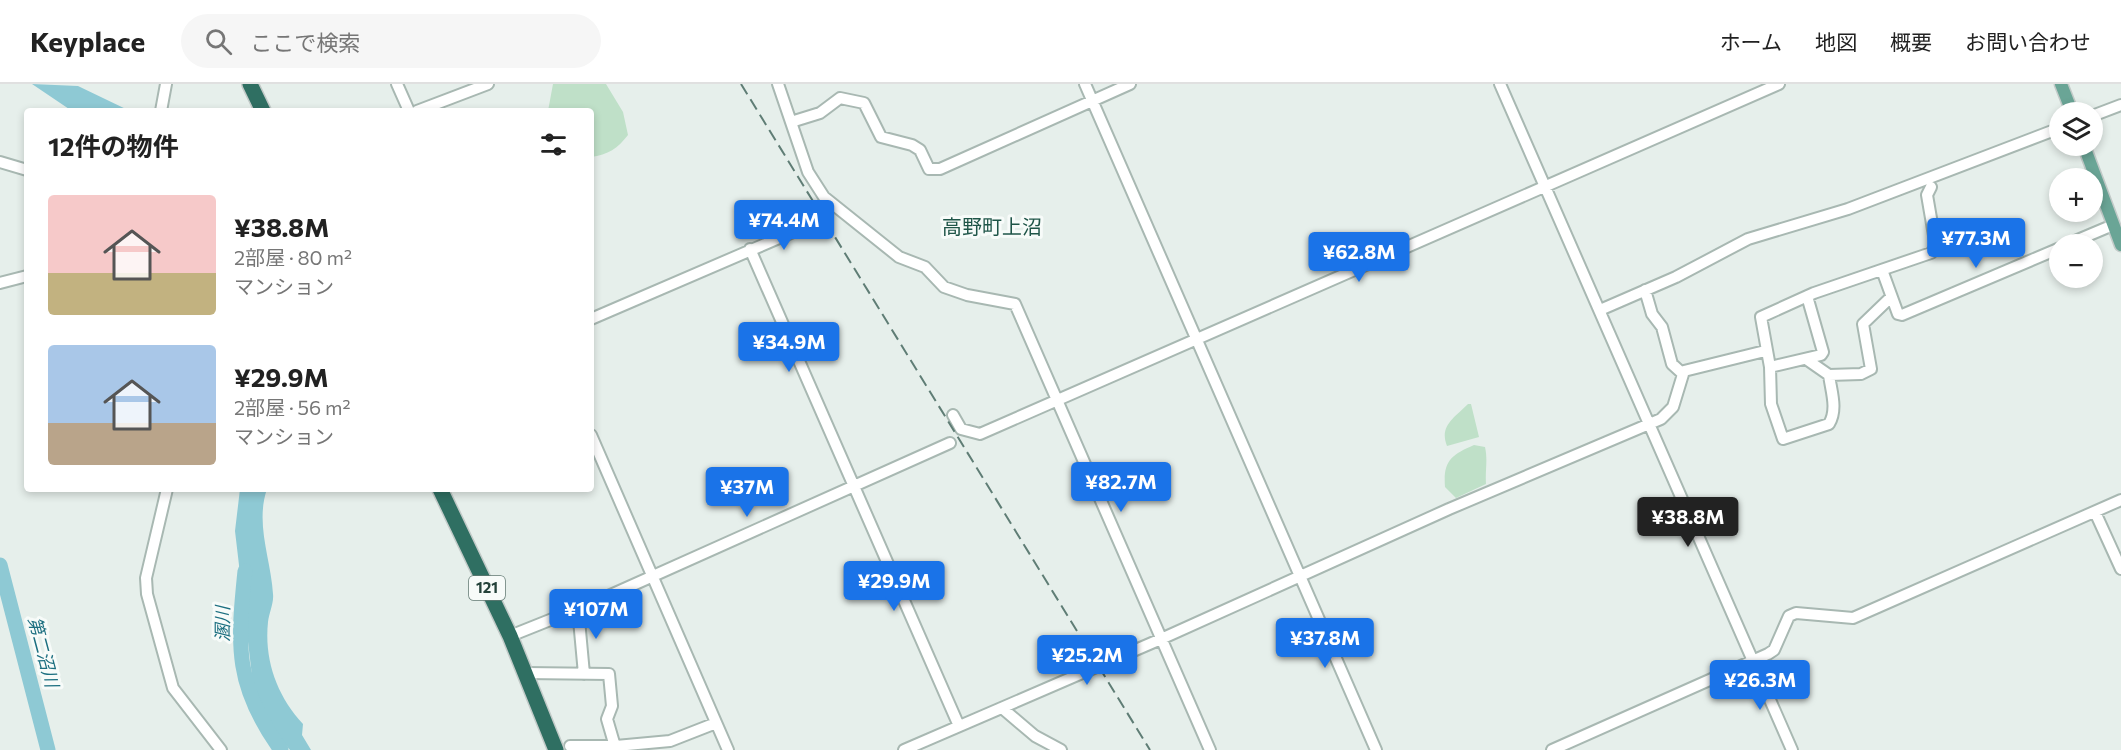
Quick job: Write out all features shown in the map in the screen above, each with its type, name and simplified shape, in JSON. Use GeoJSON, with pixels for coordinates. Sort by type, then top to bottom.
{"type":"FeatureCollection","features":[{"type":"Feature","properties":{"kind":"highway"},"geometry":{"type":"LineString","coordinates":[[254,86],[262,108]]}},
{"type":"Feature","properties":{"kind":"highway","name":"121"},"geometry":{"type":"LineString","coordinates":[[441,492],[510,636],[527,680],[563,748]]}},
{"type":"Feature","properties":{"kind":"main road"},"geometry":{"type":"LineString","coordinates":[[2061,84],[2068,102]]}},
{"type":"Feature","properties":{"kind":"main road"},"geometry":{"type":"LineString","coordinates":[[2088,156],[2121,245]]}},
{"type":"Feature","properties":{"kind":"street"},"geometry":{"type":"LineString","coordinates":[[162,108],[166,84]]}},
{"type":"Feature","properties":{"kind":"street"},"geometry":{"type":"LineString","coordinates":[[397,84],[408,108]]}},
{"type":"Feature","properties":{"kind":"street"},"geometry":{"type":"LineString","coordinates":[[425,108],[488,84]]}},
{"type":"Feature","properties":{"kind":"street"},"geometry":{"type":"LineString","coordinates":[[778,84],[813,184],[852,221],[899,257],[925,267],[944,287],[968,295],[1015,304],[1210,750]]}},
{"type":"Feature","properties":{"kind":"street"},"geometry":{"type":"LineString","coordinates":[[1085,84],[1376,750]]}},
{"type":"Feature","properties":{"kind":"street"},"geometry":{"type":"LineString","coordinates":[[791,122],[820,113],[840,98],[864,103],[881,137],[912,145],[920,150],[929,169],[940,168],[1130,84]]}},
{"type":"Feature","properties":{"kind":"street"},"geometry":{"type":"LineString","coordinates":[[1500,84],[1792,750]]}},
{"type":"Feature","properties":{"kind":"street"},"geometry":{"type":"LineString","coordinates":[[953,415],[961,429],[980,434],[1779,84]]}},
{"type":"Feature","properties":{"kind":"street"},"geometry":{"type":"LineString","coordinates":[[2103,112],[2121,105]]}},
{"type":"Feature","properties":{"kind":"street"},"geometry":{"type":"LineString","coordinates":[[1599,310],[1748,239],[1848,209],[2049,132]]}},
{"type":"Feature","properties":{"kind":"street"},"geometry":{"type":"LineString","coordinates":[[0,162],[24,169]]}},
{"type":"Feature","properties":{"kind":"street"},"geometry":{"type":"LineString","coordinates":[[1829,375],[1834,401],[1832,419],[1829,424],[1786,440],[1783,439],[1772,404],[1770,366],[1765,351],[1761,317],[1807,296],[1931,253],[1936,247],[1927,195],[1931,187]]}},
{"type":"Feature","properties":{"kind":"street"},"geometry":{"type":"LineString","coordinates":[[2092,234],[2113,225]]}},
{"type":"Feature","properties":{"kind":"street"},"geometry":{"type":"LineString","coordinates":[[594,318],[807,226]]}},
{"type":"Feature","properties":{"kind":"street"},"geometry":{"type":"LineString","coordinates":[[750,249],[959,726]]}},
{"type":"Feature","properties":{"kind":"street"},"geometry":{"type":"LineString","coordinates":[[1882,270],[1890,298],[1898,314],[1910,314],[2049,253]]}},
{"type":"Feature","properties":{"kind":"street"},"geometry":{"type":"LineString","coordinates":[[0,283],[24,277]]}},
{"type":"Feature","properties":{"kind":"street"},"geometry":{"type":"LineString","coordinates":[[1645,290],[1652,314],[1662,327],[1672,364],[1683,374]]}},
{"type":"Feature","properties":{"kind":"street"},"geometry":{"type":"LineString","coordinates":[[1770,366],[1806,359],[1821,355],[1823,352],[1807,296]]}},
{"type":"Feature","properties":{"kind":"street"},"geometry":{"type":"LineString","coordinates":[[1806,359],[1829,375],[1861,374],[1871,369],[1863,324],[1890,298]]}},
{"type":"Feature","properties":{"kind":"street"},"geometry":{"type":"LineString","coordinates":[[904,750],[1161,639],[1449,509],[1661,419],[1673,407],[1683,374],[1691,369],[1765,351]]}},
{"type":"Feature","properties":{"kind":"street"},"geometry":{"type":"LineString","coordinates":[[594,442],[728,750]]}},
{"type":"Feature","properties":{"kind":"street"},"geometry":{"type":"LineString","coordinates":[[510,636],[578,609],[950,443]]}},
{"type":"Feature","properties":{"kind":"street"},"geometry":{"type":"LineString","coordinates":[[166,492],[146,578],[147,594],[172,688],[221,750]]}},
{"type":"Feature","properties":{"kind":"street"},"geometry":{"type":"LineString","coordinates":[[1552,750],[1774,650],[1790,616],[1796,613],[1853,618],[2121,500]]}},
{"type":"Feature","properties":{"kind":"street"},"geometry":{"type":"LineString","coordinates":[[2096,512],[2121,568]]}},
{"type":"Feature","properties":{"kind":"street"},"geometry":{"type":"LineString","coordinates":[[578,609],[584,674]]}},
{"type":"Feature","properties":{"kind":"street"},"geometry":{"type":"LineString","coordinates":[[527,680],[584,674],[609,674],[612,706],[607,719],[615,748]]}},
{"type":"Feature","properties":{"kind":"street"},"geometry":{"type":"LineString","coordinates":[[1002,708],[1035,736],[1061,750]]}},
{"type":"Feature","properties":{"kind":"street"},"geometry":{"type":"LineString","coordinates":[[563,748],[615,748],[670,741],[716,723]]}},
{"type":"Feature","properties":{"kind":"green space"},"geometry":{"type":"Polygon","coordinates":[[[553,84],[606,84],[623,112],[628,135],[612,150],[594,156],[594,108],[549,108],[553,84]]]}},
{"type":"Feature","properties":{"kind":"green space"},"geometry":{"type":"Polygon","coordinates":[[[1468,404],[1471,404],[1479,437],[1447,446],[1446,428],[1468,404]]]}},
{"type":"Feature","properties":{"kind":"green space"},"geometry":{"type":"Polygon","coordinates":[[[1474,445],[1485,447],[1486,484],[1456,498],[1445,487],[1447,465],[1459,452],[1474,445]]]}},
{"type":"Feature","properties":{"kind":"water"},"geometry":{"type":"Polygon","coordinates":[[[32,84],[78,86],[124,108],[68,108],[32,84]]]}},
{"type":"Feature","properties":{"kind":"water"},"geometry":{"type":"Polygon","coordinates":[[[240,492],[266,492],[263,528],[273,597],[267,636],[270,664],[286,702],[303,724],[302,735],[311,750],[290,750],[270,726],[254,693],[235,531],[240,492]]]}},
{"type":"Feature","properties":{"kind":"waterway","name":"第二沼川"},"geometry":{"type":"LineString","coordinates":[[0,565],[48,750]]}},
{"type":"Feature","properties":{"kind":"waterway","name":"溷川"},"geometry":{"type":"LineString","coordinates":[[245,571],[241,644],[247,685],[255,706],[281,750]]}},
{"type":"Feature","properties":{"kind":"railway"},"geometry":{"type":"LineString","coordinates":[[741,84],[1150,750]]}},
{"type":"Feature","properties":{"kind":"district","name":"高野町上沼"},"geometry":{"type":"Point","coordinates":[992,227]}}]}
